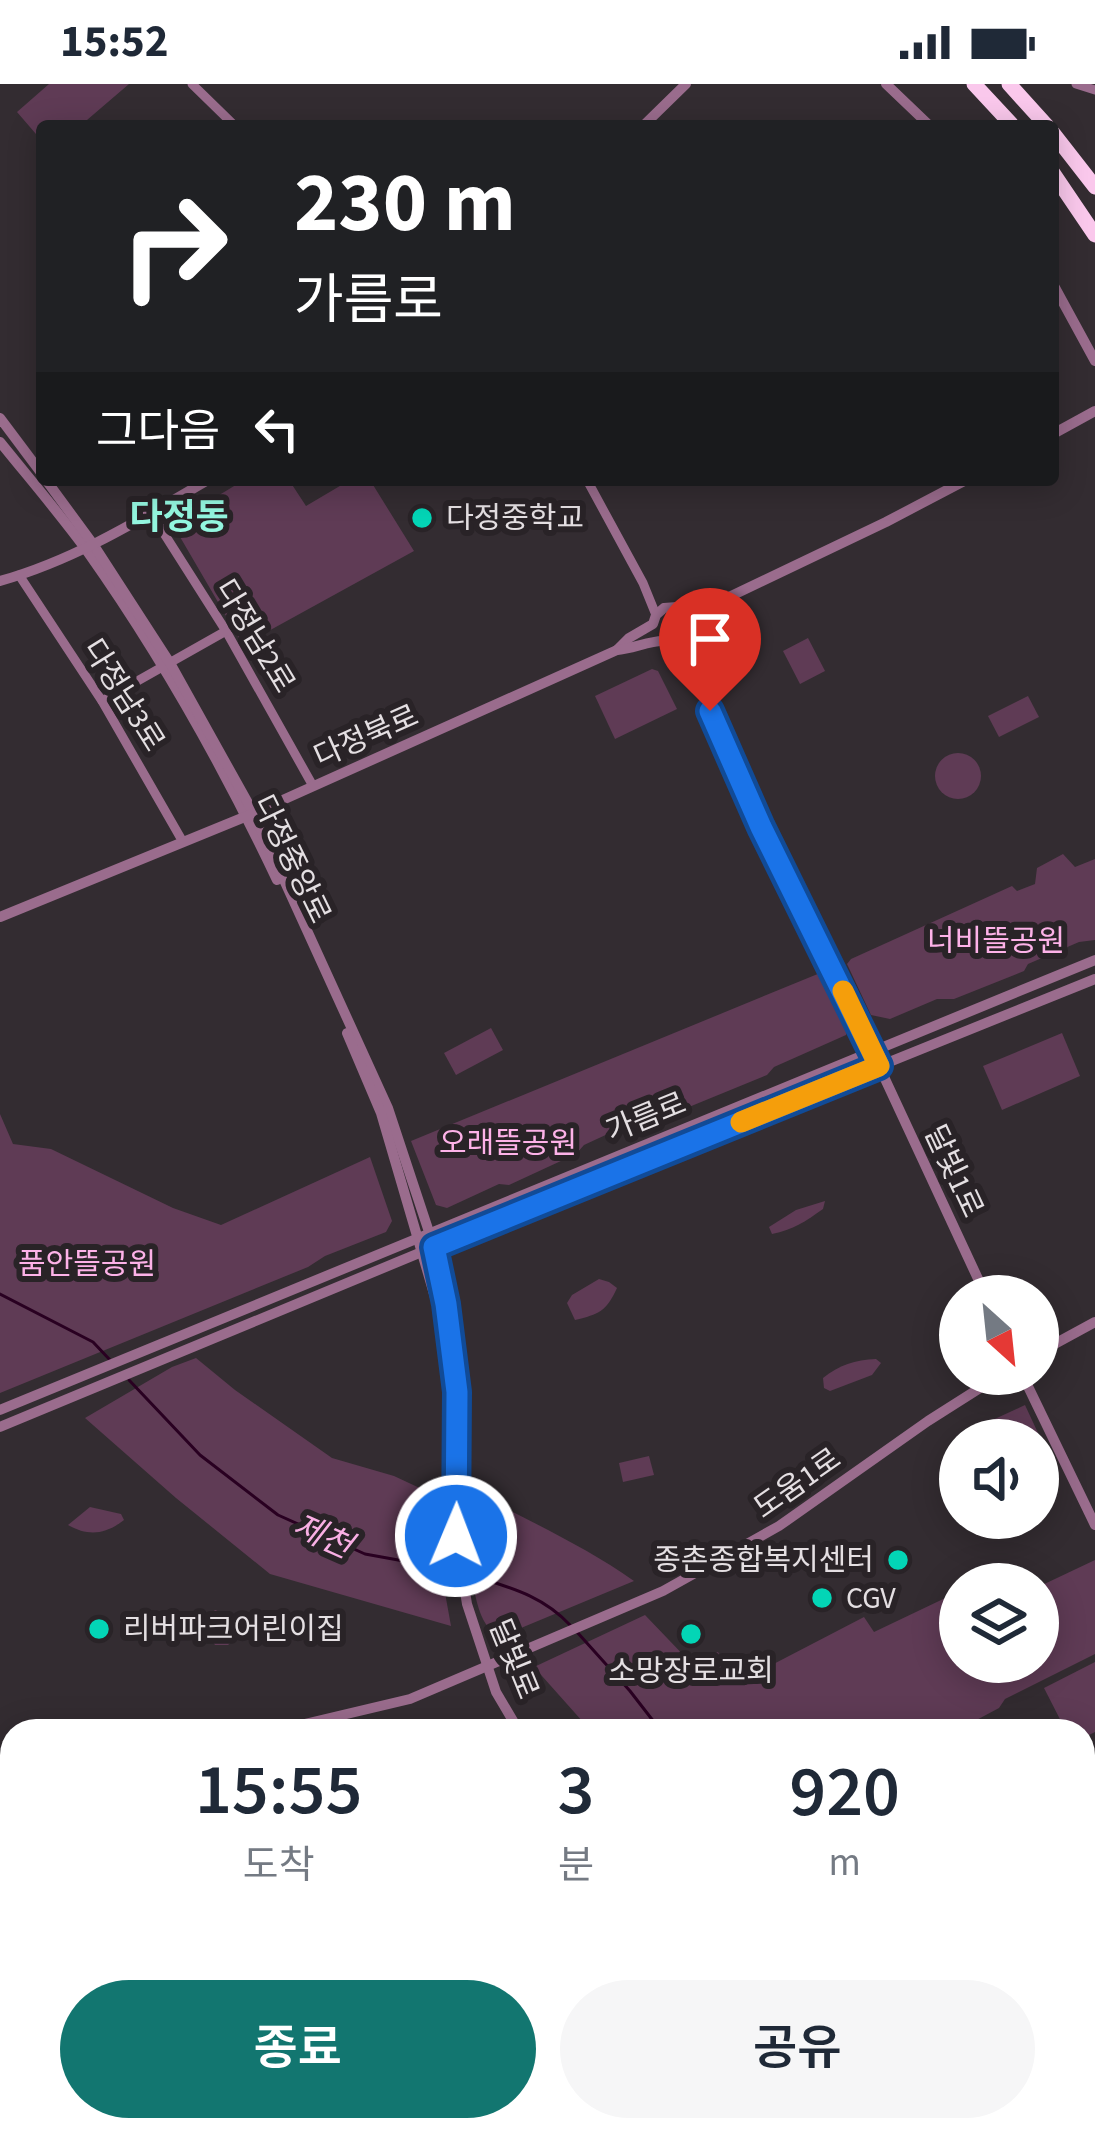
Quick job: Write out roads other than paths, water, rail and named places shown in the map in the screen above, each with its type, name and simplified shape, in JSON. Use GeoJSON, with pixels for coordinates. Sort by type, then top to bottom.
{"type":"FeatureCollection","features":[{"type":"Feature","properties":{"kind":"highway"},"geometry":{"type":"LineString","coordinates":[[974,84],[1007,120]]}},
{"type":"Feature","properties":{"kind":"highway"},"geometry":{"type":"LineString","coordinates":[[1009,84],[1042,120]]}},
{"type":"Feature","properties":{"kind":"highway"},"geometry":{"type":"LineString","coordinates":[[1059,141],[1095,187]]}},
{"type":"Feature","properties":{"kind":"highway"},"geometry":{"type":"LineString","coordinates":[[1059,182],[1095,235]]}},
{"type":"Feature","properties":{"kind":"street"},"geometry":{"type":"LineString","coordinates":[[192,84],[229,120]]}},
{"type":"Feature","properties":{"kind":"street"},"geometry":{"type":"LineString","coordinates":[[649,120],[686,84]]}},
{"type":"Feature","properties":{"kind":"street"},"geometry":{"type":"LineString","coordinates":[[886,84],[924,120]]}},
{"type":"Feature","properties":{"kind":"street"},"geometry":{"type":"LineString","coordinates":[[1076,84],[1095,90]]}},
{"type":"Feature","properties":{"kind":"street"},"geometry":{"type":"LineString","coordinates":[[1059,295],[1095,361]]}},
{"type":"Feature","properties":{"kind":"street"},"geometry":{"type":"LineString","coordinates":[[1059,431],[1095,411]]}},
{"type":"Feature","properties":{"kind":"street","name":"다정중앙로"},"geometry":{"type":"LineString","coordinates":[[0,418],[36,466]]}},
{"type":"Feature","properties":{"kind":"street","name":"다정중앙로"},"geometry":{"type":"LineString","coordinates":[[0,442],[36,484]]}},
{"type":"Feature","properties":{"kind":"street","name":"다정중앙로"},"geometry":{"type":"LineString","coordinates":[[38,486],[89,546]]}},
{"type":"Feature","properties":{"kind":"street","name":"다정중앙로"},"geometry":{"type":"LineString","coordinates":[[50,486],[166,666],[250,814],[388,1108],[434,1247]]}},
{"type":"Feature","properties":{"kind":"street"},"geometry":{"type":"LineString","coordinates":[[0,581],[89,546],[198,486]]}},
{"type":"Feature","properties":{"kind":"street"},"geometry":{"type":"LineString","coordinates":[[590,486],[643,583],[656,636],[693,673]]}},
{"type":"Feature","properties":{"kind":"street"},"geometry":{"type":"LineString","coordinates":[[616,650],[674,608],[729,597],[955,486]]}},
{"type":"Feature","properties":{"kind":"street","name":"다정남2로"},"geometry":{"type":"LineString","coordinates":[[152,513],[313,786]]}},
{"type":"Feature","properties":{"kind":"street","name":"다정남3로"},"geometry":{"type":"LineString","coordinates":[[19,575],[102,701],[183,842]]}},
{"type":"Feature","properties":{"kind":"street"},"geometry":{"type":"LineString","coordinates":[[643,583],[687,616],[693,673],[761,827],[879,1066]]}},
{"type":"Feature","properties":{"kind":"street"},"geometry":{"type":"LineString","coordinates":[[616,650],[665,642],[687,632],[729,597]]}},
{"type":"Feature","properties":{"kind":"street"},"geometry":{"type":"LineString","coordinates":[[102,701],[226,632]]}},
{"type":"Feature","properties":{"kind":"street","name":"다정북로"},"geometry":{"type":"LineString","coordinates":[[0,917],[250,814],[616,650]]}},
{"type":"Feature","properties":{"kind":"street","name":"다정중앙로"},"geometry":{"type":"LineString","coordinates":[[250,814],[381,1113],[449,1343]]}},
{"type":"Feature","properties":{"kind":"street","name":"가름로"},"geometry":{"type":"LineString","coordinates":[[0,1410],[1095,960]]}},
{"type":"Feature","properties":{"kind":"street","name":"가름로"},"geometry":{"type":"LineString","coordinates":[[0,1427],[1095,979]]}},
{"type":"Feature","properties":{"kind":"street","name":"달빛1로"},"geometry":{"type":"LineString","coordinates":[[879,1066],[976,1275]]}},
{"type":"Feature","properties":{"kind":"street"},"geometry":{"type":"LineString","coordinates":[[434,1247],[449,1343]]}},
{"type":"Feature","properties":{"kind":"street"},"geometry":{"type":"LineString","coordinates":[[1059,1342],[1095,1322]]}},
{"type":"Feature","properties":{"kind":"street","name":"달빛로"},"geometry":{"type":"LineString","coordinates":[[449,1343],[457,1392],[456,1536],[467,1604],[496,1692],[511,1719]]}},
{"type":"Feature","properties":{"kind":"street","name":"도움1로"},"geometry":{"type":"LineString","coordinates":[[487,1667],[663,1591],[779,1526],[969,1395]]}},
{"type":"Feature","properties":{"kind":"street"},"geometry":{"type":"LineString","coordinates":[[1032,1395],[1095,1525]]}},
{"type":"Feature","properties":{"kind":"street"},"geometry":{"type":"LineString","coordinates":[[326,1719],[410,1699],[487,1667]]}},
{"type":"Feature","properties":{"kind":"waterway","name":"제천"},"geometry":{"type":"LineString","coordinates":[[0,1294],[93,1342],[110,1360]]}},
{"type":"Feature","properties":{"kind":"waterway","name":"제천"},"geometry":{"type":"LineString","coordinates":[[129,1380],[200,1455],[278,1515],[365,1554],[459,1571]]}},
{"type":"Feature","properties":{"kind":"waterway","name":"제천"},"geometry":{"type":"LineString","coordinates":[[468,1574],[535,1599],[570,1625]]}},
{"type":"Feature","properties":{"kind":"waterway","name":"제천"},"geometry":{"type":"LineString","coordinates":[[577,1632],[652,1719]]}},
{"type":"Feature","properties":{"kind":"place","name":"다정중학교"},"geometry":{"type":"Point","coordinates":[422,518]}},
{"type":"Feature","properties":{"kind":"place","name":"종촌종합복지센터"},"geometry":{"type":"Point","coordinates":[898,1560]}},
{"type":"Feature","properties":{"kind":"place","name":"CGV"},"geometry":{"type":"Point","coordinates":[822,1598]}},
{"type":"Feature","properties":{"kind":"place","name":"리버파크어린이집"},"geometry":{"type":"Point","coordinates":[99,1629]}},
{"type":"Feature","properties":{"kind":"place","name":"소망장로교회"},"geometry":{"type":"Point","coordinates":[691,1634]}},
{"type":"Feature","properties":{"kind":"district","name":"다정동"},"geometry":{"type":"Point","coordinates":[179,516]}},
{"type":"Feature","properties":{"kind":"park label","name":"너비뜰공원"},"geometry":{"type":"Point","coordinates":[996,941]}},
{"type":"Feature","properties":{"kind":"park label","name":"오래뜰공원"},"geometry":{"type":"Point","coordinates":[508,1143]}},
{"type":"Feature","properties":{"kind":"park label","name":"품안뜰공원"},"geometry":{"type":"Point","coordinates":[87,1264]}}]}
